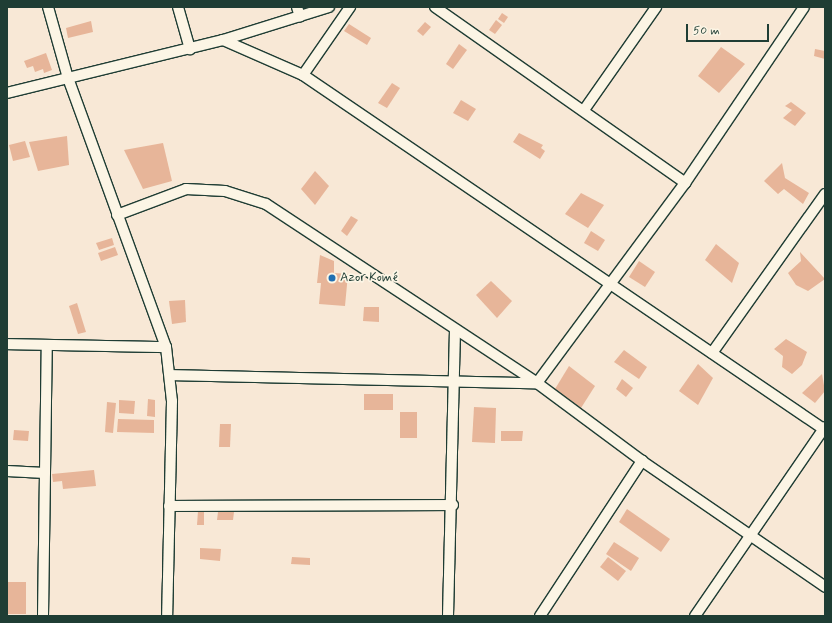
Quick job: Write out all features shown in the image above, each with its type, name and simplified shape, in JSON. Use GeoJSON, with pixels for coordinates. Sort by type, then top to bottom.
{"type":"FeatureCollection","features":[{"type":"Feature","properties":{"kind":"street"},"geometry":{"type":"LineString","coordinates":[[48,7],[68,78],[166,347],[172,375],[167,616]]}},
{"type":"Feature","properties":{"kind":"street"},"geometry":{"type":"LineString","coordinates":[[178,7],[190,49]]}},
{"type":"Feature","properties":{"kind":"street"},"geometry":{"type":"LineString","coordinates":[[7,93],[190,49],[223,40],[298,12],[329,7]]}},
{"type":"Feature","properties":{"kind":"street"},"geometry":{"type":"LineString","coordinates":[[303,75],[350,7]]}},
{"type":"Feature","properties":{"kind":"street"},"geometry":{"type":"LineString","coordinates":[[435,7],[584,110],[685,183]]}},
{"type":"Feature","properties":{"kind":"street"},"geometry":{"type":"LineString","coordinates":[[584,110],[656,7]]}},
{"type":"Feature","properties":{"kind":"street"},"geometry":{"type":"LineString","coordinates":[[537,383],[685,183],[804,7]]}},
{"type":"Feature","properties":{"kind":"street"},"geometry":{"type":"LineString","coordinates":[[223,40],[303,75],[613,282],[825,429],[695,616]]}},
{"type":"Feature","properties":{"kind":"street"},"geometry":{"type":"LineString","coordinates":[[117,215],[186,189],[246,195],[266,204],[455,331],[537,383],[642,461],[825,587]]}},
{"type":"Feature","properties":{"kind":"street"},"geometry":{"type":"LineString","coordinates":[[712,352],[825,194]]}},
{"type":"Feature","properties":{"kind":"street"},"geometry":{"type":"LineString","coordinates":[[448,616],[452,505],[455,331]]}},
{"type":"Feature","properties":{"kind":"street"},"geometry":{"type":"LineString","coordinates":[[7,344],[47,346],[166,347]]}},
{"type":"Feature","properties":{"kind":"street"},"geometry":{"type":"LineString","coordinates":[[43,616],[47,346]]}},
{"type":"Feature","properties":{"kind":"street"},"geometry":{"type":"LineString","coordinates":[[172,375],[537,383]]}},
{"type":"Feature","properties":{"kind":"street"},"geometry":{"type":"LineString","coordinates":[[540,616],[642,461]]}},
{"type":"Feature","properties":{"kind":"street"},"geometry":{"type":"LineString","coordinates":[[7,471],[45,473]]}},
{"type":"Feature","properties":{"kind":"street"},"geometry":{"type":"LineString","coordinates":[[169,506],[452,505]]}},
{"type":"Feature","properties":{"kind":"building"},"geometry":{"type":"Polygon","coordinates":[[[502,13],[508,17],[504,23],[498,19],[502,13]]]}},
{"type":"Feature","properties":{"kind":"building"},"geometry":{"type":"Polygon","coordinates":[[[496,20],[502,25],[495,34],[489,30],[496,20]]]}},
{"type":"Feature","properties":{"kind":"building"},"geometry":{"type":"Polygon","coordinates":[[[91,21],[93,32],[68,38],[66,28],[91,21]]]}},
{"type":"Feature","properties":{"kind":"building"},"geometry":{"type":"Polygon","coordinates":[[[425,22],[431,27],[423,36],[417,31],[425,22]]]}},
{"type":"Feature","properties":{"kind":"building"},"geometry":{"type":"Polygon","coordinates":[[[349,24],[371,38],[367,45],[344,31],[349,24]]]}},
{"type":"Feature","properties":{"kind":"building"},"geometry":{"type":"Polygon","coordinates":[[[459,44],[467,50],[453,69],[446,64],[459,44]]]}},
{"type":"Feature","properties":{"kind":"building"},"geometry":{"type":"Polygon","coordinates":[[[721,47],[745,64],[719,93],[698,76],[721,47]]]}},
{"type":"Feature","properties":{"kind":"building"},"geometry":{"type":"Polygon","coordinates":[[[815,49],[825,51],[825,59],[814,56],[815,49]]]}},
{"type":"Feature","properties":{"kind":"building"},"geometry":{"type":"Polygon","coordinates":[[[46,53],[52,70],[44,73],[43,69],[35,72],[33,66],[27,68],[24,61],[46,53]]]}},
{"type":"Feature","properties":{"kind":"building"},"geometry":{"type":"Polygon","coordinates":[[[392,83],[400,88],[387,108],[378,103],[392,83]]]}},
{"type":"Feature","properties":{"kind":"building"},"geometry":{"type":"Polygon","coordinates":[[[461,100],[476,109],[468,121],[453,113],[461,100]]]}},
{"type":"Feature","properties":{"kind":"building"},"geometry":{"type":"Polygon","coordinates":[[[791,102],[806,113],[795,126],[783,118],[792,110],[785,106],[791,102]]]}},
{"type":"Feature","properties":{"kind":"building"},"geometry":{"type":"Polygon","coordinates":[[[519,133],[543,145],[541,148],[545,151],[540,159],[513,142],[519,133]]]}},
{"type":"Feature","properties":{"kind":"building"},"geometry":{"type":"Polygon","coordinates":[[[67,136],[69,165],[38,171],[29,142],[67,136]]]}},
{"type":"Feature","properties":{"kind":"building"},"geometry":{"type":"Polygon","coordinates":[[[25,141],[30,157],[13,161],[9,145],[25,141]]]}},
{"type":"Feature","properties":{"kind":"building"},"geometry":{"type":"Polygon","coordinates":[[[163,143],[172,181],[143,189],[124,150],[163,143]]]}},
{"type":"Feature","properties":{"kind":"building"},"geometry":{"type":"Polygon","coordinates":[[[782,163],[785,178],[809,193],[803,204],[784,189],[778,194],[764,181],[782,163]]]}},
{"type":"Feature","properties":{"kind":"building"},"geometry":{"type":"Polygon","coordinates":[[[315,171],[329,186],[315,205],[301,189],[315,171]]]}},
{"type":"Feature","properties":{"kind":"building"},"geometry":{"type":"Polygon","coordinates":[[[581,193],[604,205],[588,228],[565,214],[581,193]]]}},
{"type":"Feature","properties":{"kind":"building"},"geometry":{"type":"Polygon","coordinates":[[[351,216],[358,220],[347,236],[341,231],[351,216]]]}},
{"type":"Feature","properties":{"kind":"building"},"geometry":{"type":"Polygon","coordinates":[[[591,231],[605,240],[598,251],[584,243],[591,231]]]}},
{"type":"Feature","properties":{"kind":"building"},"geometry":{"type":"Polygon","coordinates":[[[112,238],[114,245],[99,250],[96,243],[112,238]]]}},
{"type":"Feature","properties":{"kind":"building"},"geometry":{"type":"Polygon","coordinates":[[[716,244],[739,263],[732,283],[705,260],[716,244]]]}},
{"type":"Feature","properties":{"kind":"building"},"geometry":{"type":"Polygon","coordinates":[[[115,247],[118,255],[101,261],[98,253],[115,247]]]}},
{"type":"Feature","properties":{"kind":"building"},"geometry":{"type":"Polygon","coordinates":[[[800,252],[825,279],[808,291],[796,285],[788,273],[801,261],[800,252]]]}},
{"type":"Feature","properties":{"kind":"building","name":"Azor Komé"},"geometry":{"type":"Polygon","coordinates":[[[320,255],[334,261],[334,273],[348,274],[345,306],[319,304],[321,283],[317,283],[320,255]]]}},
{"type":"Feature","properties":{"kind":"building"},"geometry":{"type":"Polygon","coordinates":[[[639,261],[655,272],[645,287],[629,277],[639,261]]]}},
{"type":"Feature","properties":{"kind":"building"},"geometry":{"type":"Polygon","coordinates":[[[491,281],[512,301],[497,318],[476,295],[491,281]]]}},
{"type":"Feature","properties":{"kind":"building"},"geometry":{"type":"Polygon","coordinates":[[[185,300],[186,322],[172,324],[169,301],[185,300]]]}},
{"type":"Feature","properties":{"kind":"building"},"geometry":{"type":"Polygon","coordinates":[[[77,303],[86,332],[78,334],[69,306],[77,303]]]}},
{"type":"Feature","properties":{"kind":"building"},"geometry":{"type":"Polygon","coordinates":[[[364,307],[379,307],[379,322],[363,321],[364,307]]]}},
{"type":"Feature","properties":{"kind":"building"},"geometry":{"type":"Polygon","coordinates":[[[786,339],[807,352],[802,365],[792,374],[782,367],[783,356],[774,349],[786,339]]]}},
{"type":"Feature","properties":{"kind":"building"},"geometry":{"type":"Polygon","coordinates":[[[624,350],[647,367],[639,379],[614,362],[624,350]]]}},
{"type":"Feature","properties":{"kind":"building"},"geometry":{"type":"Polygon","coordinates":[[[698,364],[713,378],[698,405],[679,391],[698,364]]]}},
{"type":"Feature","properties":{"kind":"building"},"geometry":{"type":"Polygon","coordinates":[[[569,366],[595,386],[581,408],[555,389],[569,366]]]}},
{"type":"Feature","properties":{"kind":"building"},"geometry":{"type":"Polygon","coordinates":[[[822,374],[825,391],[815,403],[802,393],[822,374]]]}},
{"type":"Feature","properties":{"kind":"building"},"geometry":{"type":"Polygon","coordinates":[[[622,379],[633,388],[626,397],[616,389],[622,379]]]}},
{"type":"Feature","properties":{"kind":"building"},"geometry":{"type":"Polygon","coordinates":[[[364,394],[393,394],[393,410],[364,410],[364,394]]]}},
{"type":"Feature","properties":{"kind":"building"},"geometry":{"type":"Polygon","coordinates":[[[148,399],[155,400],[155,417],[147,416],[148,399]]]}},
{"type":"Feature","properties":{"kind":"building"},"geometry":{"type":"Polygon","coordinates":[[[119,400],[135,401],[134,414],[119,413],[119,400]]]}},
{"type":"Feature","properties":{"kind":"building"},"geometry":{"type":"Polygon","coordinates":[[[107,402],[116,403],[113,433],[105,432],[107,402]]]}},
{"type":"Feature","properties":{"kind":"building"},"geometry":{"type":"Polygon","coordinates":[[[474,407],[496,408],[495,443],[472,442],[474,407]]]}},
{"type":"Feature","properties":{"kind":"building"},"geometry":{"type":"Polygon","coordinates":[[[400,412],[417,412],[417,438],[400,438],[400,412]]]}},
{"type":"Feature","properties":{"kind":"building"},"geometry":{"type":"Polygon","coordinates":[[[118,419],[154,420],[154,433],[117,432],[118,419]]]}},
{"type":"Feature","properties":{"kind":"building"},"geometry":{"type":"Polygon","coordinates":[[[220,424],[231,424],[230,447],[219,447],[220,424]]]}},
{"type":"Feature","properties":{"kind":"building"},"geometry":{"type":"Polygon","coordinates":[[[14,430],[29,431],[28,441],[13,440],[14,430]]]}},
{"type":"Feature","properties":{"kind":"building"},"geometry":{"type":"Polygon","coordinates":[[[501,431],[523,431],[522,441],[501,441],[501,431]]]}},
{"type":"Feature","properties":{"kind":"building"},"geometry":{"type":"Polygon","coordinates":[[[94,470],[96,486],[63,489],[62,481],[53,482],[52,474],[94,470]]]}},
{"type":"Feature","properties":{"kind":"building"},"geometry":{"type":"Polygon","coordinates":[[[627,509],[670,539],[661,552],[619,522],[627,509]]]}},
{"type":"Feature","properties":{"kind":"building"},"geometry":{"type":"Polygon","coordinates":[[[198,511],[204,511],[204,525],[197,525],[198,511]]]}},
{"type":"Feature","properties":{"kind":"building"},"geometry":{"type":"Polygon","coordinates":[[[218,512],[234,512],[233,520],[217,520],[218,512]]]}},
{"type":"Feature","properties":{"kind":"building"},"geometry":{"type":"Polygon","coordinates":[[[614,542],[639,558],[631,571],[606,554],[614,542]]]}},
{"type":"Feature","properties":{"kind":"building"},"geometry":{"type":"Polygon","coordinates":[[[200,548],[221,549],[220,561],[200,559],[200,548]]]}},
{"type":"Feature","properties":{"kind":"building"},"geometry":{"type":"Polygon","coordinates":[[[292,557],[310,558],[310,565],[291,564],[292,557]]]}},
{"type":"Feature","properties":{"kind":"building"},"geometry":{"type":"Polygon","coordinates":[[[608,557],[626,571],[618,581],[600,567],[608,557]]]}},
{"type":"Feature","properties":{"kind":"building"},"geometry":{"type":"Polygon","coordinates":[[[7,582],[26,582],[26,614],[7,614],[7,582]]]}},
{"type":"Feature","properties":{"kind":"place","name":"Azor Komé"},"geometry":{"type":"Point","coordinates":[332,278]}}]}
